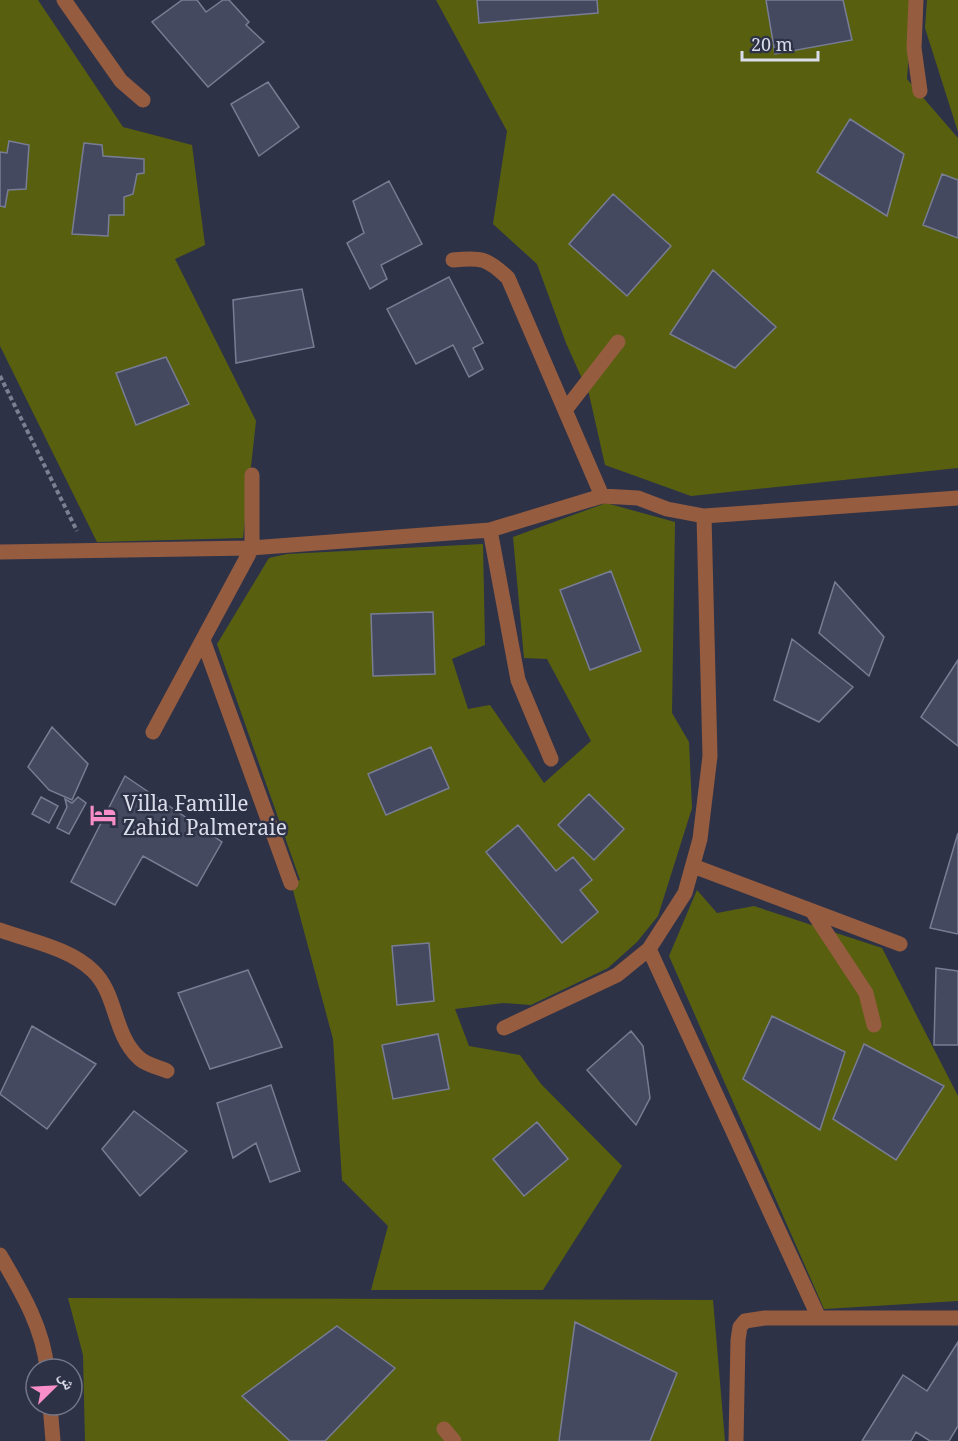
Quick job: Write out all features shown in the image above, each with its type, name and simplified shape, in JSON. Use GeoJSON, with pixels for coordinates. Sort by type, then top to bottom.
{"type":"FeatureCollection","features":[{"type":"Feature","properties":{"kind":"street"},"geometry":{"type":"LineString","coordinates":[[64,0],[115,74],[143,100]]}},
{"type":"Feature","properties":{"kind":"street"},"geometry":{"type":"LineString","coordinates":[[916,0],[914,48],[920,91]]}},
{"type":"Feature","properties":{"kind":"street"},"geometry":{"type":"LineString","coordinates":[[453,260],[479,258],[493,264],[508,278],[602,496]]}},
{"type":"Feature","properties":{"kind":"street"},"geometry":{"type":"LineString","coordinates":[[566,409],[618,342]]}},
{"type":"Feature","properties":{"kind":"street"},"geometry":{"type":"LineString","coordinates":[[153,732],[252,548],[252,475]]}},
{"type":"Feature","properties":{"kind":"street"},"geometry":{"type":"LineString","coordinates":[[0,560],[7,553],[252,548],[490,530],[602,496],[638,498],[667,509],[704,516],[958,498]]}},
{"type":"Feature","properties":{"kind":"street"},"geometry":{"type":"LineString","coordinates":[[504,1028],[617,975],[649,949],[685,893],[700,839],[710,756],[704,516]]}},
{"type":"Feature","properties":{"kind":"street"},"geometry":{"type":"LineString","coordinates":[[490,530],[518,680],[551,759]]}},
{"type":"Feature","properties":{"kind":"street"},"geometry":{"type":"LineString","coordinates":[[203,640],[291,884]]}},
{"type":"Feature","properties":{"kind":"street"},"geometry":{"type":"LineString","coordinates":[[693,866],[900,944]]}},
{"type":"Feature","properties":{"kind":"street"},"geometry":{"type":"LineString","coordinates":[[812,911],[866,993],[874,1025]]}},
{"type":"Feature","properties":{"kind":"street"},"geometry":{"type":"LineString","coordinates":[[0,930],[70,955],[94,971],[106,990],[125,1041],[139,1059],[167,1071]]}},
{"type":"Feature","properties":{"kind":"street"},"geometry":{"type":"LineString","coordinates":[[649,949],[819,1318]]}},
{"type":"Feature","properties":{"kind":"street"},"geometry":{"type":"LineString","coordinates":[[0,1256],[24,1296],[39,1333],[44,1357]]}},
{"type":"Feature","properties":{"kind":"street"},"geometry":{"type":"LineString","coordinates":[[736,1441],[740,1327],[750,1319],[958,1318]]}},
{"type":"Feature","properties":{"kind":"street"},"geometry":{"type":"LineString","coordinates":[[51,1417],[53,1441]]}},
{"type":"Feature","properties":{"kind":"street"},"geometry":{"type":"LineString","coordinates":[[444,1429],[454,1441]]}},
{"type":"Feature","properties":{"kind":"path"},"geometry":{"type":"LineString","coordinates":[[0,376],[86,551]]}},
{"type":"Feature","properties":{"kind":"green space"},"geometry":{"type":"Polygon","coordinates":[[[0,0],[38,0],[123,127],[192,145],[205,245],[175,259],[256,421],[243,538],[97,542],[0,346],[0,0]]]}},
{"type":"Feature","properties":{"kind":"green space"},"geometry":{"type":"Polygon","coordinates":[[[436,0],[913,0],[907,79],[958,138],[958,468],[691,496],[605,465],[589,394],[566,343],[537,264],[493,224],[507,131],[436,0]]]}},
{"type":"Feature","properties":{"kind":"green space"},"geometry":{"type":"Polygon","coordinates":[[[927,0],[958,0],[958,132],[925,28],[927,0]]]}},
{"type":"Feature","properties":{"kind":"green space"},"geometry":{"type":"Polygon","coordinates":[[[606,503],[675,522],[672,713],[689,742],[692,808],[658,916],[637,942],[608,968],[531,1005],[503,1003],[455,1009],[469,1046],[520,1055],[541,1084],[622,1166],[543,1290],[371,1290],[388,1226],[342,1180],[333,1039],[291,883],[300,880],[217,644],[269,558],[287,554],[483,544],[485,645],[452,659],[468,709],[490,705],[544,783],[591,741],[547,659],[524,658],[513,537],[606,503]]]}},
{"type":"Feature","properties":{"kind":"green space"},"geometry":{"type":"Polygon","coordinates":[[[697,890],[717,913],[754,906],[882,948],[958,1096],[958,1301],[824,1309],[669,956],[697,890]]]}},
{"type":"Feature","properties":{"kind":"green space"},"geometry":{"type":"Polygon","coordinates":[[[68,1298],[713,1300],[725,1441],[85,1441],[83,1355],[68,1298]]]}},
{"type":"Feature","properties":{"kind":"building"},"geometry":{"type":"Polygon","coordinates":[[[182,0],[197,0],[206,12],[223,0],[229,0],[249,22],[246,25],[264,42],[208,87],[152,22],[182,0]]]}},
{"type":"Feature","properties":{"kind":"building"},"geometry":{"type":"Polygon","coordinates":[[[477,0],[597,0],[598,13],[479,23],[477,0]]]}},
{"type":"Feature","properties":{"kind":"building"},"geometry":{"type":"Polygon","coordinates":[[[766,0],[843,0],[852,40],[775,54],[766,0]]]}},
{"type":"Feature","properties":{"kind":"building"},"geometry":{"type":"Polygon","coordinates":[[[268,82],[299,127],[259,156],[231,104],[268,82]]]}},
{"type":"Feature","properties":{"kind":"building"},"geometry":{"type":"Polygon","coordinates":[[[850,119],[904,154],[887,216],[817,172],[850,119]]]}},
{"type":"Feature","properties":{"kind":"building"},"geometry":{"type":"Polygon","coordinates":[[[9,141],[29,145],[26,189],[8,190],[5,207],[0,206],[0,152],[7,153],[9,141]]]}},
{"type":"Feature","properties":{"kind":"building"},"geometry":{"type":"Polygon","coordinates":[[[84,143],[102,145],[103,156],[144,159],[144,173],[137,174],[133,194],[124,197],[124,215],[109,215],[108,236],[72,234],[84,143]]]}},
{"type":"Feature","properties":{"kind":"building"},"geometry":{"type":"Polygon","coordinates":[[[942,174],[958,180],[958,238],[923,225],[942,174]]]}},
{"type":"Feature","properties":{"kind":"building"},"geometry":{"type":"Polygon","coordinates":[[[389,181],[422,244],[381,265],[387,279],[370,289],[347,243],[364,233],[353,201],[389,181]]]}},
{"type":"Feature","properties":{"kind":"building"},"geometry":{"type":"Polygon","coordinates":[[[613,194],[671,246],[627,296],[569,244],[613,194]]]}},
{"type":"Feature","properties":{"kind":"building"},"geometry":{"type":"Polygon","coordinates":[[[713,270],[776,327],[735,368],[670,334],[713,270]]]}},
{"type":"Feature","properties":{"kind":"building"},"geometry":{"type":"Polygon","coordinates":[[[449,277],[483,343],[473,348],[483,369],[469,377],[453,345],[416,364],[387,309],[449,277]]]}},
{"type":"Feature","properties":{"kind":"building"},"geometry":{"type":"Polygon","coordinates":[[[302,289],[314,347],[236,363],[233,300],[302,289]]]}},
{"type":"Feature","properties":{"kind":"building"},"geometry":{"type":"Polygon","coordinates":[[[166,357],[189,404],[136,425],[116,373],[166,357]]]}},
{"type":"Feature","properties":{"kind":"building"},"geometry":{"type":"Polygon","coordinates":[[[611,571],[641,651],[590,670],[560,590],[611,571]]]}},
{"type":"Feature","properties":{"kind":"building"},"geometry":{"type":"Polygon","coordinates":[[[835,582],[884,637],[869,676],[819,633],[835,582]]]}},
{"type":"Feature","properties":{"kind":"building"},"geometry":{"type":"Polygon","coordinates":[[[433,612],[435,674],[373,676],[371,614],[433,612]]]}},
{"type":"Feature","properties":{"kind":"building"},"geometry":{"type":"Polygon","coordinates":[[[792,639],[853,687],[819,722],[774,700],[792,639]]]}},
{"type":"Feature","properties":{"kind":"building"},"geometry":{"type":"Polygon","coordinates":[[[958,660],[958,746],[921,717],[958,660]]]}},
{"type":"Feature","properties":{"kind":"building"},"geometry":{"type":"Polygon","coordinates":[[[52,727],[88,764],[72,800],[49,790],[28,767],[52,727]]]}},
{"type":"Feature","properties":{"kind":"building"},"geometry":{"type":"Polygon","coordinates":[[[431,747],[449,788],[386,815],[368,774],[431,747]]]}},
{"type":"Feature","properties":{"kind":"building"},"geometry":{"type":"Polygon","coordinates":[[[125,776],[222,842],[197,886],[143,856],[115,905],[71,882],[125,776]]]}},
{"type":"Feature","properties":{"kind":"building"},"geometry":{"type":"Polygon","coordinates":[[[589,794],[624,829],[594,860],[558,825],[589,794]]]}},
{"type":"Feature","properties":{"kind":"building"},"geometry":{"type":"Polygon","coordinates":[[[41,797],[58,806],[49,823],[32,814],[41,797]]]}},
{"type":"Feature","properties":{"kind":"building"},"geometry":{"type":"Polygon","coordinates":[[[78,797],[86,803],[69,834],[57,828],[67,807],[65,799],[72,803],[78,797]]]}},
{"type":"Feature","properties":{"kind":"building"},"geometry":{"type":"Polygon","coordinates":[[[518,825],[556,871],[573,857],[592,880],[580,890],[598,912],[562,943],[486,852],[518,825]]]}},
{"type":"Feature","properties":{"kind":"building"},"geometry":{"type":"Polygon","coordinates":[[[958,833],[958,934],[930,928],[958,833]]]}},
{"type":"Feature","properties":{"kind":"building"},"geometry":{"type":"Polygon","coordinates":[[[429,943],[434,1001],[397,1005],[392,946],[429,943]]]}},
{"type":"Feature","properties":{"kind":"building"},"geometry":{"type":"Polygon","coordinates":[[[936,968],[958,971],[958,1045],[934,1045],[936,968]]]}},
{"type":"Feature","properties":{"kind":"building"},"geometry":{"type":"Polygon","coordinates":[[[248,970],[282,1047],[210,1069],[178,993],[248,970]]]}},
{"type":"Feature","properties":{"kind":"building"},"geometry":{"type":"Polygon","coordinates":[[[772,1016],[845,1052],[820,1130],[743,1079],[772,1016]]]}},
{"type":"Feature","properties":{"kind":"building"},"geometry":{"type":"Polygon","coordinates":[[[32,1026],[96,1064],[47,1129],[0,1094],[32,1026]]]}},
{"type":"Feature","properties":{"kind":"building"},"geometry":{"type":"Polygon","coordinates":[[[631,1031],[643,1046],[650,1098],[636,1125],[587,1070],[631,1031]]]}},
{"type":"Feature","properties":{"kind":"building"},"geometry":{"type":"Polygon","coordinates":[[[438,1034],[449,1089],[393,1099],[382,1045],[438,1034]]]}},
{"type":"Feature","properties":{"kind":"building"},"geometry":{"type":"Polygon","coordinates":[[[864,1044],[944,1086],[896,1160],[833,1119],[864,1044]]]}},
{"type":"Feature","properties":{"kind":"building"},"geometry":{"type":"Polygon","coordinates":[[[271,1085],[300,1171],[270,1182],[256,1143],[233,1158],[217,1103],[271,1085]]]}},
{"type":"Feature","properties":{"kind":"building"},"geometry":{"type":"Polygon","coordinates":[[[134,1111],[187,1151],[140,1196],[102,1149],[134,1111]]]}},
{"type":"Feature","properties":{"kind":"building"},"geometry":{"type":"Polygon","coordinates":[[[537,1122],[568,1159],[524,1196],[493,1159],[537,1122]]]}},
{"type":"Feature","properties":{"kind":"building"},"geometry":{"type":"Polygon","coordinates":[[[575,1322],[677,1373],[650,1441],[559,1441],[575,1322]]]}},
{"type":"Feature","properties":{"kind":"building"},"geometry":{"type":"Polygon","coordinates":[[[337,1326],[395,1368],[325,1441],[290,1441],[242,1396],[337,1326]]]}},
{"type":"Feature","properties":{"kind":"building"},"geometry":{"type":"Polygon","coordinates":[[[958,1342],[958,1426],[949,1441],[930,1441],[916,1432],[911,1441],[862,1441],[903,1375],[927,1391],[958,1342]]]}},
{"type":"Feature","properties":{"kind":"place","name":"Villa Famille Zahid Palmeraie"},"geometry":{"type":"Point","coordinates":[103,815]}}]}
